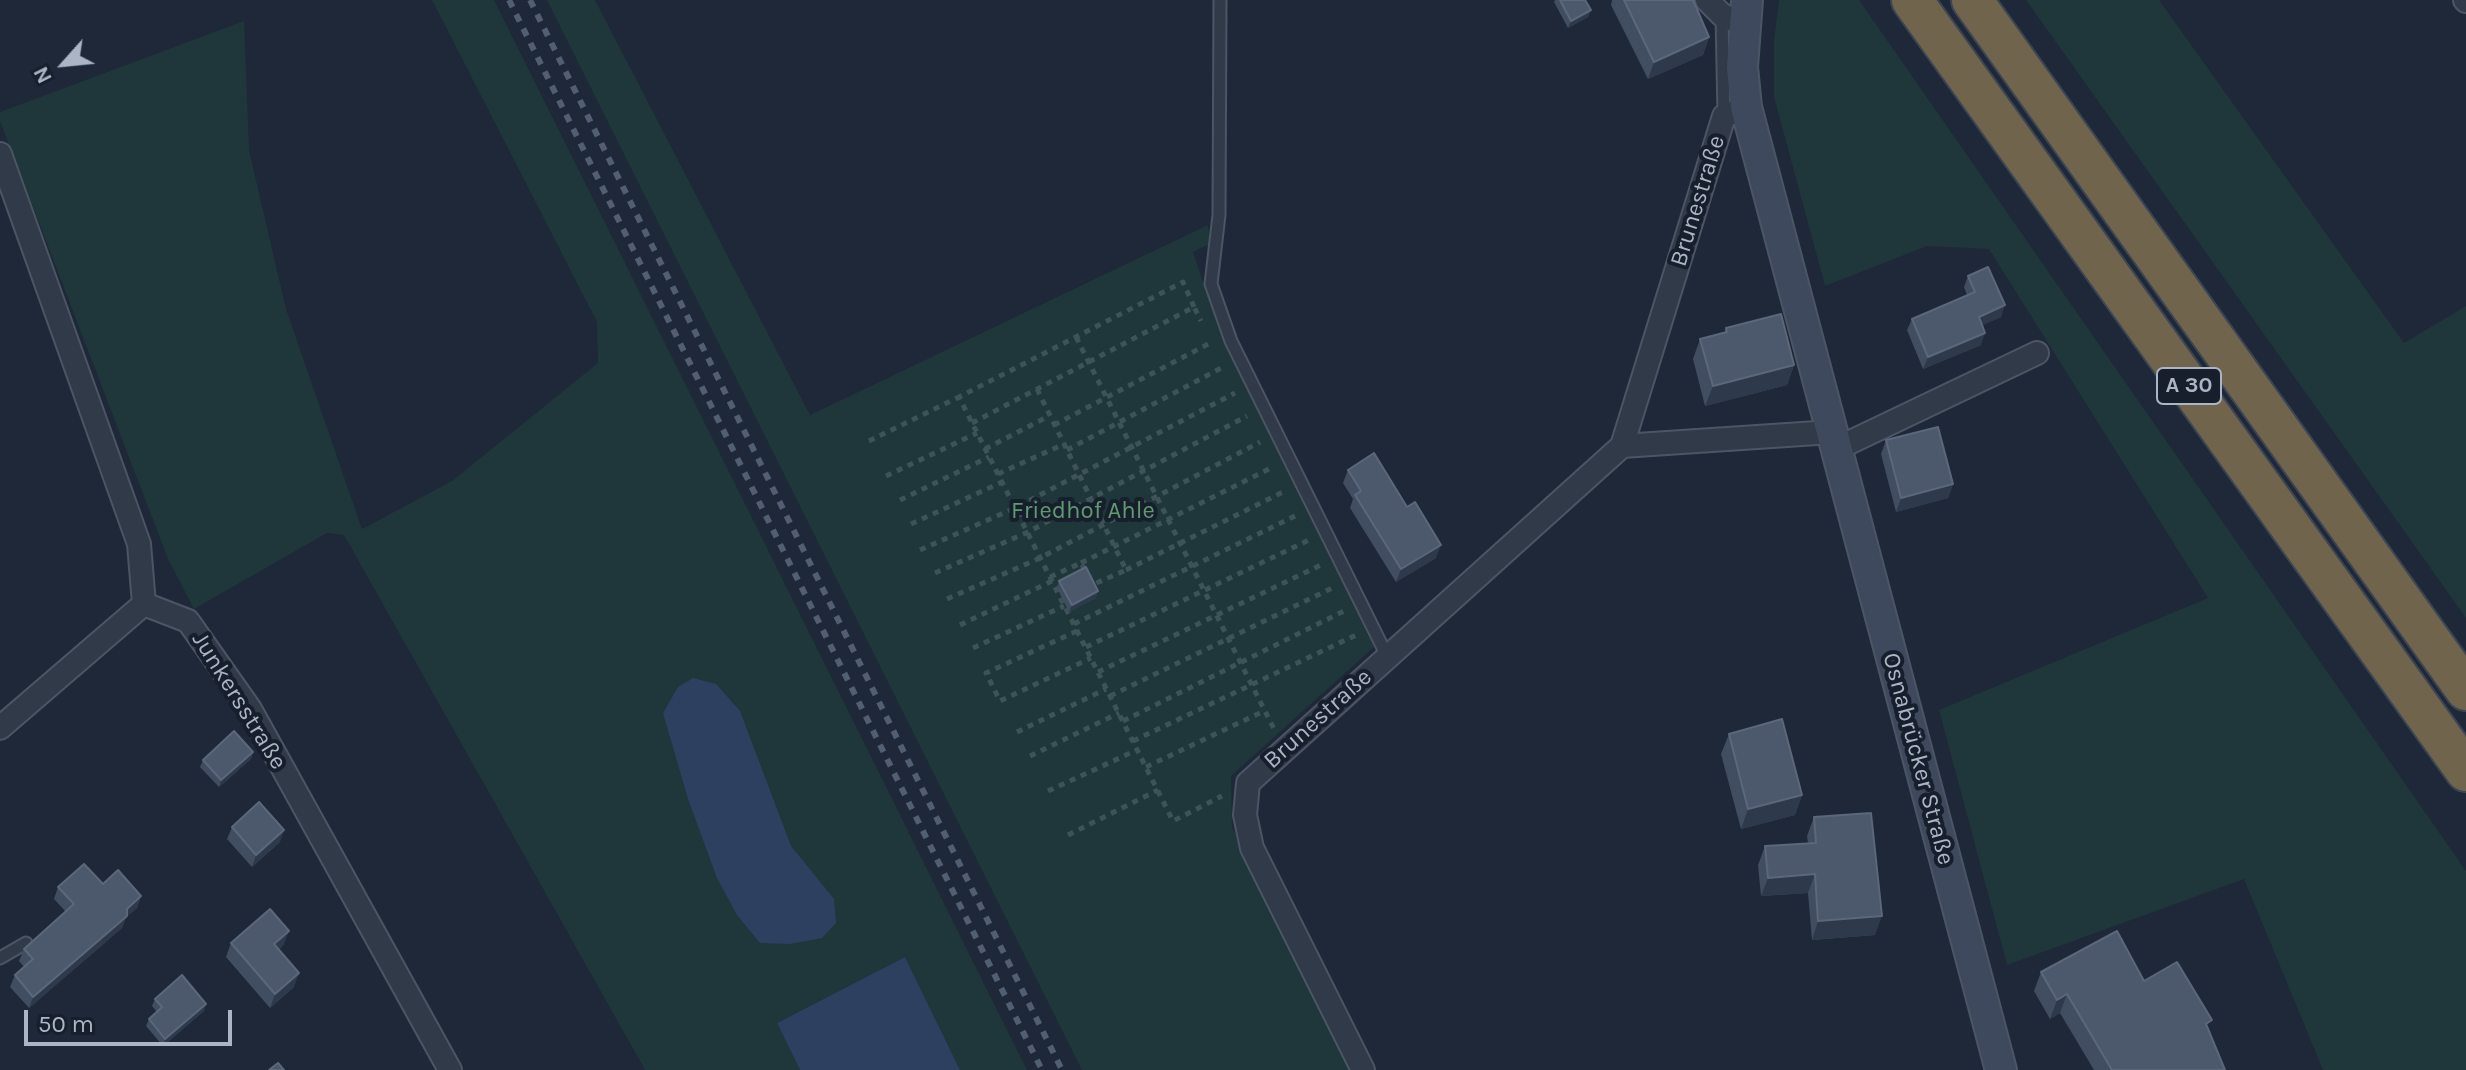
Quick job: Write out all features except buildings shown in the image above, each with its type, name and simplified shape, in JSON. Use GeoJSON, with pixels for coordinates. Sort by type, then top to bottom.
{"type":"FeatureCollection","features":[{"type":"Feature","properties":{"kind":"highway","name":"A 30"},"geometry":{"type":"LineString","coordinates":[[1912,0],[2466,771]]}},
{"type":"Feature","properties":{"kind":"highway","name":"A 30"},"geometry":{"type":"LineString","coordinates":[[1972,0],[2466,690]]}},
{"type":"Feature","properties":{"kind":"main road","name":"Osnabrücker Straße"},"geometry":{"type":"LineString","coordinates":[[1730,10],[1735,112],[1834,441],[2001,1070]]}},
{"type":"Feature","properties":{"kind":"street","name":"Brunestraße"},"geometry":{"type":"LineString","coordinates":[[1363,1070],[1252,848],[1245,815],[1248,783],[1283,748],[1622,446],[1735,112]]}},
{"type":"Feature","properties":{"kind":"street"},"geometry":{"type":"LineString","coordinates":[[0,154],[139,544],[144,604],[0,728]]}},
{"type":"Feature","properties":{"kind":"street"},"geometry":{"type":"LineString","coordinates":[[1622,446],[1834,441],[2037,353]]}},
{"type":"Feature","properties":{"kind":"street","name":"Junkersstraße"},"geometry":{"type":"LineString","coordinates":[[144,604],[188,621],[250,709],[450,1070]]}},
{"type":"Feature","properties":{"kind":"lane"},"geometry":{"type":"LineString","coordinates":[[1220,0],[1219,215],[1211,284],[1231,341],[1387,656]]}},
{"type":"Feature","properties":{"kind":"lane"},"geometry":{"type":"LineString","coordinates":[[0,958],[26,943]]}},
{"type":"Feature","properties":{"kind":"path"},"geometry":{"type":"LineString","coordinates":[[869,441],[1183,282],[1357,636],[1133,741]]}},
{"type":"Feature","properties":{"kind":"path"},"geometry":{"type":"LineString","coordinates":[[972,423],[1194,307]]}},
{"type":"Feature","properties":{"kind":"path"},"geometry":{"type":"LineString","coordinates":[[1076,337],[1283,748]]}},
{"type":"Feature","properties":{"kind":"path"},"geometry":{"type":"LineString","coordinates":[[1054,425],[1212,342]]}},
{"type":"Feature","properties":{"kind":"path"},"geometry":{"type":"LineString","coordinates":[[1067,450],[1223,367]]}},
{"type":"Feature","properties":{"kind":"path"},"geometry":{"type":"LineString","coordinates":[[1037,389],[1126,570]]}},
{"type":"Feature","properties":{"kind":"path"},"geometry":{"type":"LineString","coordinates":[[920,550],[1015,508],[1235,393]]}},
{"type":"Feature","properties":{"kind":"path"},"geometry":{"type":"LineString","coordinates":[[959,397],[1173,821],[1248,783]]}},
{"type":"Feature","properties":{"kind":"path"},"geometry":{"type":"LineString","coordinates":[[985,449],[1049,416]]}},
{"type":"Feature","properties":{"kind":"path"},"geometry":{"type":"LineString","coordinates":[[935,573],[1028,532],[1247,416]]}},
{"type":"Feature","properties":{"kind":"path"},"geometry":{"type":"LineString","coordinates":[[886,476],[977,433]]}},
{"type":"Feature","properties":{"kind":"path"},"geometry":{"type":"LineString","coordinates":[[947,599],[1040,558],[1260,442]]}},
{"type":"Feature","properties":{"kind":"path"},"geometry":{"type":"LineString","coordinates":[[998,474],[1064,444]]}},
{"type":"Feature","properties":{"kind":"path"},"geometry":{"type":"LineString","coordinates":[[900,500],[989,457]]}},
{"type":"Feature","properties":{"kind":"path"},"geometry":{"type":"LineString","coordinates":[[960,625],[1273,467]]}},
{"type":"Feature","properties":{"kind":"path"},"geometry":{"type":"LineString","coordinates":[[911,524],[1002,482]]}},
{"type":"Feature","properties":{"kind":"path"},"geometry":{"type":"LineString","coordinates":[[1081,563],[1092,585],[1285,491]]}},
{"type":"Feature","properties":{"kind":"path"},"geometry":{"type":"LineString","coordinates":[[1074,624],[1297,515]]}},
{"type":"Feature","properties":{"kind":"path"},"geometry":{"type":"LineString","coordinates":[[1086,647],[1309,540]]}},
{"type":"Feature","properties":{"kind":"path"},"geometry":{"type":"LineString","coordinates":[[1098,672],[1322,565]]}},
{"type":"Feature","properties":{"kind":"path"},"geometry":{"type":"LineString","coordinates":[[1017,732],[1228,638],[1333,587]]}},
{"type":"Feature","properties":{"kind":"path"},"geometry":{"type":"LineString","coordinates":[[973,648],[1064,606]]}},
{"type":"Feature","properties":{"kind":"path"},"geometry":{"type":"LineString","coordinates":[[1123,721],[1345,611]]}},
{"type":"Feature","properties":{"kind":"path"},"geometry":{"type":"LineString","coordinates":[[1077,631],[986,673],[1000,701],[1091,658]]}},
{"type":"Feature","properties":{"kind":"path"},"geometry":{"type":"LineString","coordinates":[[1146,767],[1265,711]]}},
{"type":"Feature","properties":{"kind":"path"},"geometry":{"type":"LineString","coordinates":[[1030,756],[1119,713]]}},
{"type":"Feature","properties":{"kind":"path"},"geometry":{"type":"LineString","coordinates":[[1048,791],[1137,750]]}},
{"type":"Feature","properties":{"kind":"path"},"geometry":{"type":"LineString","coordinates":[[1068,835],[1158,790]]}},
{"type":"Feature","properties":{"kind":"green space"},"geometry":{"type":"Polygon","coordinates":[[[432,0],[494,0],[1027,1070],[960,1070],[905,957],[777,1023],[800,1070],[645,1070],[344,535],[327,533],[194,609],[168,559],[0,121],[0,112],[244,21],[249,150],[286,309],[362,529],[452,481],[598,363],[597,322],[432,0]]]}},
{"type":"Feature","properties":{"kind":"green space","name":"Friedhof Ahle"},"geometry":{"type":"Polygon","coordinates":[[[547,0],[595,0],[810,415],[1208,225],[1210,244],[1193,252],[1223,340],[1374,647],[1231,776],[1232,827],[1351,1070],[1082,1070],[547,0]]]}},
{"type":"Feature","properties":{"kind":"green space"},"geometry":{"type":"Polygon","coordinates":[[[1779,0],[1859,0],[2466,871],[2466,1070],[2323,1070],[2244,879],[2007,965],[1939,710],[2208,598],[1989,249],[1927,246],[1825,286],[1774,97],[1774,40],[1779,0]]]}},
{"type":"Feature","properties":{"kind":"green space"},"geometry":{"type":"Polygon","coordinates":[[[2026,0],[2159,0],[2404,343],[2466,306],[2466,618],[2026,0]]]}},
{"type":"Feature","properties":{"kind":"water"},"geometry":{"type":"Polygon","coordinates":[[[693,678],[716,684],[740,711],[791,846],[834,899],[836,923],[822,938],[790,944],[760,943],[737,915],[717,878],[688,799],[663,713],[678,687],[693,678]]]}},
{"type":"Feature","properties":{"kind":"water"},"geometry":{"type":"Polygon","coordinates":[[[905,957],[960,1070],[800,1070],[777,1023],[905,957]]]}},
{"type":"Feature","properties":{"kind":"railway"},"geometry":{"type":"LineString","coordinates":[[509,0],[1042,1070]]}},
{"type":"Feature","properties":{"kind":"railway"},"geometry":{"type":"LineString","coordinates":[[530,0],[1062,1070]]}}]}
